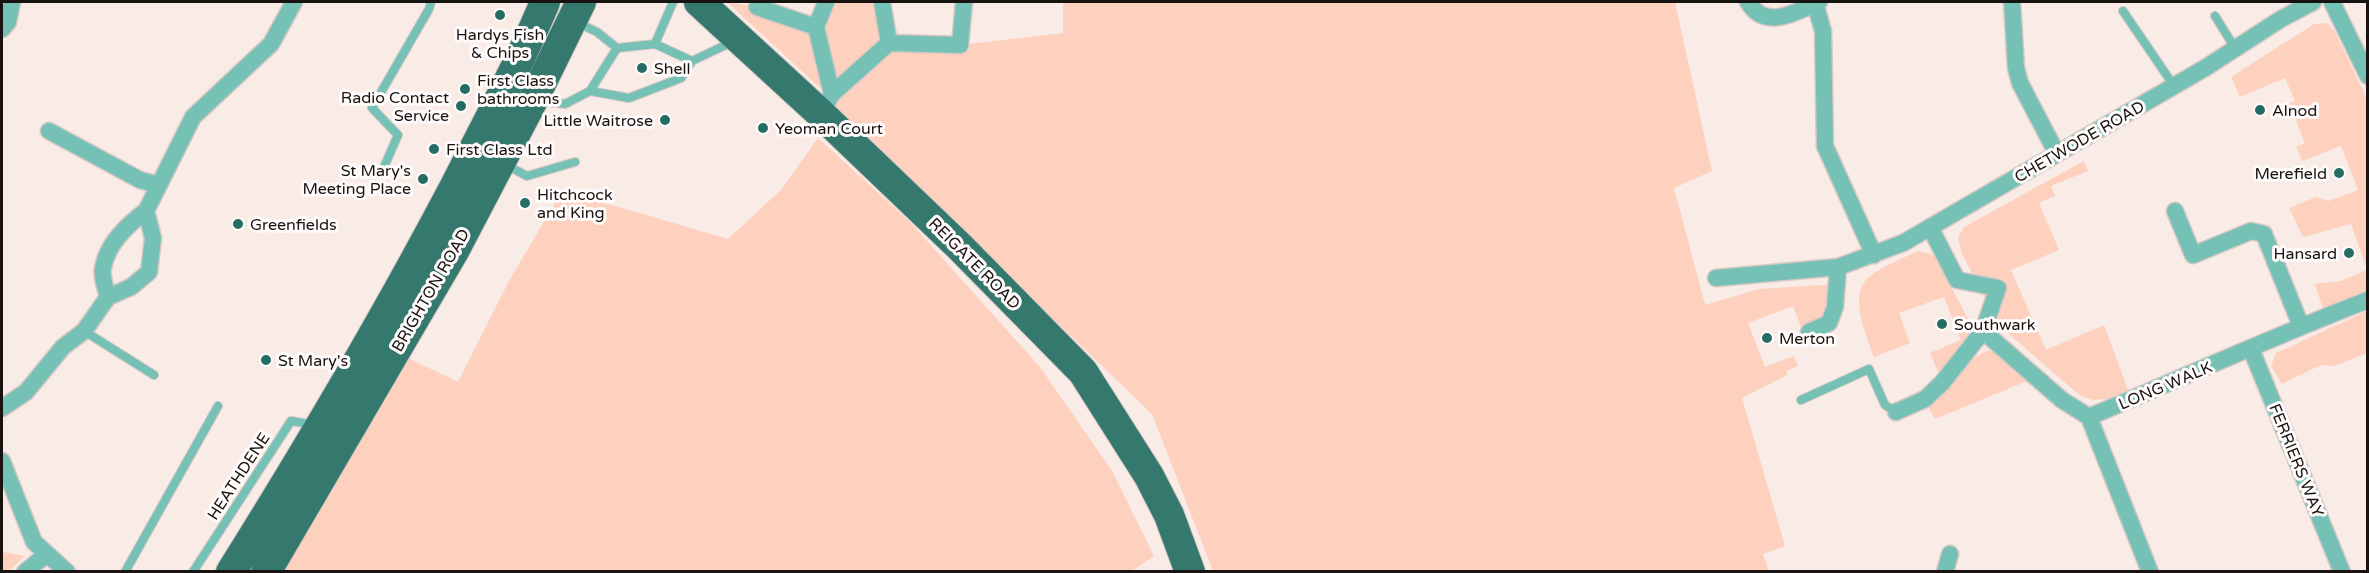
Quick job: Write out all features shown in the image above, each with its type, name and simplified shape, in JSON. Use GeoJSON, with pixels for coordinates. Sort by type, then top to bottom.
{"type":"FeatureCollection","features":[{"type":"Feature","properties":{"kind":"highway","name":"BRIGHTON ROAD"},"geometry":{"type":"LineString","coordinates":[[231,572],[320,426],[434,225],[488,123],[545,2]]}},
{"type":"Feature","properties":{"kind":"highway","name":"REIGATE ROAD"},"geometry":{"type":"LineString","coordinates":[[699,2],[738,39],[826,104],[959,246],[1083,372],[1149,476],[1168,515],[1190,572]]}},
{"type":"Feature","properties":{"kind":"highway","name":"BRIGHTON ROAD"},"geometry":{"type":"LineString","coordinates":[[266,572],[454,251],[577,11]]}},
{"type":"Feature","properties":{"kind":"street"},"geometry":{"type":"LineString","coordinates":[[2,29],[8,22],[12,2]]}},
{"type":"Feature","properties":{"kind":"street"},"geometry":{"type":"LineString","coordinates":[[108,297],[102,269],[112,245],[126,225],[146,211],[193,117],[271,44],[294,2]]}},
{"type":"Feature","properties":{"kind":"street"},"geometry":{"type":"LineString","coordinates":[[826,2],[816,27],[826,104]]}},
{"type":"Feature","properties":{"kind":"street"},"geometry":{"type":"LineString","coordinates":[[882,2],[889,43]]}},
{"type":"Feature","properties":{"kind":"street"},"geometry":{"type":"LineString","coordinates":[[826,104],[889,43],[960,45],[964,2]]}},
{"type":"Feature","properties":{"kind":"street"},"geometry":{"type":"LineString","coordinates":[[1748,2],[1754,11],[1768,18],[1786,16],[1817,2],[1823,31],[1825,146],[1874,255]]}},
{"type":"Feature","properties":{"kind":"street"},"geometry":{"type":"LineString","coordinates":[[2012,2],[2016,68],[2020,83],[2058,154]]}},
{"type":"Feature","properties":{"kind":"street","name":"CHETWODE ROAD"},"geometry":{"type":"LineString","coordinates":[[1716,278],[1838,267],[1903,243],[2174,86],[2281,19],[2313,2]]}},
{"type":"Feature","properties":{"kind":"street"},"geometry":{"type":"LineString","coordinates":[[2332,2],[2367,76]]}},
{"type":"Feature","properties":{"kind":"street"},"geometry":{"type":"LineString","coordinates":[[757,7],[816,27]]}},
{"type":"Feature","properties":{"kind":"street"},"geometry":{"type":"LineString","coordinates":[[49,131],[140,180],[159,185]]}},
{"type":"Feature","properties":{"kind":"street"},"geometry":{"type":"LineString","coordinates":[[2,408],[26,392],[63,347],[84,331],[108,297],[131,287],[149,272],[153,238],[146,211]]}},
{"type":"Feature","properties":{"kind":"street"},"geometry":{"type":"LineString","coordinates":[[2175,211],[2193,255],[2251,231],[2264,234],[2301,326]]}},
{"type":"Feature","properties":{"kind":"street"},"geometry":{"type":"LineString","coordinates":[[1896,412],[1924,399],[1942,382],[1983,331],[1998,288],[1957,280],[1930,227]]}},
{"type":"Feature","properties":{"kind":"street"},"geometry":{"type":"LineString","coordinates":[[1809,332],[1829,323],[1835,307],[1838,267]]}},
{"type":"Feature","properties":{"kind":"street","name":"LONG WALK"},"geometry":{"type":"LineString","coordinates":[[2089,417],[2367,300]]}},
{"type":"Feature","properties":{"kind":"street"},"geometry":{"type":"LineString","coordinates":[[1983,331],[2062,400],[2089,417],[2150,572]]}},
{"type":"Feature","properties":{"kind":"street","name":"FERRIERS WAY"},"geometry":{"type":"LineString","coordinates":[[2251,349],[2342,572]]}},
{"type":"Feature","properties":{"kind":"street"},"geometry":{"type":"LineString","coordinates":[[2,461],[34,542],[67,572]]}},
{"type":"Feature","properties":{"kind":"street"},"geometry":{"type":"LineString","coordinates":[[25,572],[47,554]]}},
{"type":"Feature","properties":{"kind":"street"},"geometry":{"type":"LineString","coordinates":[[1945,572],[1950,554]]}},
{"type":"Feature","properties":{"kind":"lane"},"geometry":{"type":"LineString","coordinates":[[384,167],[398,135],[372,108],[431,2]]}},
{"type":"Feature","properties":{"kind":"lane"},"geometry":{"type":"LineString","coordinates":[[655,44],[673,2]]}},
{"type":"Feature","properties":{"kind":"lane"},"geometry":{"type":"LineString","coordinates":[[577,11],[616,48],[655,44],[692,61]]}},
{"type":"Feature","properties":{"kind":"lane"},"geometry":{"type":"LineString","coordinates":[[2124,11],[2174,86]]}},
{"type":"Feature","properties":{"kind":"lane"},"geometry":{"type":"LineString","coordinates":[[2215,16],[2235,48]]}},
{"type":"Feature","properties":{"kind":"lane"},"geometry":{"type":"LineString","coordinates":[[590,91],[629,98],[681,78],[692,61],[738,39]]}},
{"type":"Feature","properties":{"kind":"lane"},"geometry":{"type":"LineString","coordinates":[[533,100],[565,104],[590,91],[616,48]]}},
{"type":"Feature","properties":{"kind":"lane"},"geometry":{"type":"LineString","coordinates":[[501,162],[527,176],[575,162]]}},
{"type":"Feature","properties":{"kind":"lane"},"geometry":{"type":"LineString","coordinates":[[84,331],[154,375]]}},
{"type":"Feature","properties":{"kind":"lane"},"geometry":{"type":"LineString","coordinates":[[1801,400],[1869,369],[1884,405],[1896,412]]}},
{"type":"Feature","properties":{"kind":"lane"},"geometry":{"type":"LineString","coordinates":[[125,572],[218,406]]}},
{"type":"Feature","properties":{"kind":"lane","name":"HEATHDENE"},"geometry":{"type":"LineString","coordinates":[[194,572],[291,421],[320,426]]}},
{"type":"Feature","properties":{"kind":"shaded area"},"geometry":{"type":"Polygon","coordinates":[[[727,2],[757,7],[816,26],[826,2],[887,2],[889,43],[960,45],[1063,33],[1063,2],[1675,2],[1712,171],[1674,188],[1705,305],[1759,289],[1837,284],[1835,307],[1802,330],[1793,306],[1748,323],[1765,367],[1794,356],[1798,366],[1786,371],[1787,375],[1742,398],[1785,546],[1763,554],[1769,572],[1213,571],[1152,414],[835,109],[832,94],[819,87],[727,2]]]}},
{"type":"Feature","properties":{"kind":"shaded area"},"geometry":{"type":"Polygon","coordinates":[[[2327,23],[2335,32],[2367,99],[2367,269],[2351,224],[2303,237],[2289,208],[2316,197],[2329,201],[2358,190],[2341,146],[2302,161],[2296,147],[2305,143],[2289,103],[2295,101],[2285,78],[2240,97],[2231,77],[2314,24],[2327,23]]]}},
{"type":"Feature","properties":{"kind":"shaded area"},"geometry":{"type":"Polygon","coordinates":[[[818,138],[909,221],[1040,367],[1112,471],[1154,556],[1130,572],[279,572],[406,357],[458,382],[509,281],[561,193],[615,206],[728,239],[782,189],[818,138]]]}},
{"type":"Feature","properties":{"kind":"shaded area"},"geometry":{"type":"Polygon","coordinates":[[[2084,161],[2088,171],[2051,186],[2055,196],[2039,203],[2059,250],[2011,270],[2046,350],[2104,325],[2128,390],[2106,399],[2092,400],[2078,394],[2009,334],[1990,309],[1961,251],[1958,238],[1964,227],[2084,161]]]}},
{"type":"Feature","properties":{"kind":"shaded area"},"geometry":{"type":"Polygon","coordinates":[[[1918,251],[1934,255],[1973,328],[1969,339],[1938,372],[1930,353],[1961,340],[1944,297],[1899,313],[1910,343],[1874,357],[1859,305],[1862,285],[1868,278],[1886,266],[1918,251]]]}},
{"type":"Feature","properties":{"kind":"shaded area"},"geometry":{"type":"Polygon","coordinates":[[[2367,270],[2367,291],[2323,309],[2315,284],[2341,281],[2367,270]]]}},
{"type":"Feature","properties":{"kind":"shaded area"},"geometry":{"type":"Polygon","coordinates":[[[2367,311],[2367,353],[2334,366],[2321,365],[2282,384],[2271,366],[2276,353],[2367,311]]]}},
{"type":"Feature","properties":{"kind":"shaded area"},"geometry":{"type":"Polygon","coordinates":[[[1988,350],[1998,354],[2027,381],[1935,419],[1928,406],[1970,360],[1988,350]]]}},
{"type":"Feature","properties":{"kind":"shaded area"},"geometry":{"type":"Polygon","coordinates":[[[3,552],[25,556],[9,571],[2,571],[3,552]]]}},
{"type":"Feature","properties":{"kind":"place","name":"Hardys Fish & Chips"},"geometry":{"type":"Point","coordinates":[500,15]}},
{"type":"Feature","properties":{"kind":"place","name":"Shell"},"geometry":{"type":"Point","coordinates":[642,68]}},
{"type":"Feature","properties":{"kind":"place","name":"First Class bathrooms"},"geometry":{"type":"Point","coordinates":[465,89]}},
{"type":"Feature","properties":{"kind":"place","name":"Radio Contact Service"},"geometry":{"type":"Point","coordinates":[461,106]}},
{"type":"Feature","properties":{"kind":"place","name":"Alnod"},"geometry":{"type":"Point","coordinates":[2260,110]}},
{"type":"Feature","properties":{"kind":"place","name":"Little Waitrose"},"geometry":{"type":"Point","coordinates":[665,120]}},
{"type":"Feature","properties":{"kind":"place","name":"Yeoman Court"},"geometry":{"type":"Point","coordinates":[763,128]}},
{"type":"Feature","properties":{"kind":"place","name":"First Class Ltd"},"geometry":{"type":"Point","coordinates":[434,149]}},
{"type":"Feature","properties":{"kind":"place","name":"Merefield"},"geometry":{"type":"Point","coordinates":[2339,173]}},
{"type":"Feature","properties":{"kind":"place","name":"St Mary's Meeting Place"},"geometry":{"type":"Point","coordinates":[423,179]}},
{"type":"Feature","properties":{"kind":"place","name":"Hitchcock and King"},"geometry":{"type":"Point","coordinates":[525,203]}},
{"type":"Feature","properties":{"kind":"place","name":"Greenfields"},"geometry":{"type":"Point","coordinates":[238,224]}},
{"type":"Feature","properties":{"kind":"place","name":"Hansard"},"geometry":{"type":"Point","coordinates":[2349,253]}},
{"type":"Feature","properties":{"kind":"place","name":"Southwark"},"geometry":{"type":"Point","coordinates":[1942,324]}},
{"type":"Feature","properties":{"kind":"place","name":"Merton"},"geometry":{"type":"Point","coordinates":[1767,338]}},
{"type":"Feature","properties":{"kind":"place","name":"St Mary's"},"geometry":{"type":"Point","coordinates":[266,360]}}]}
